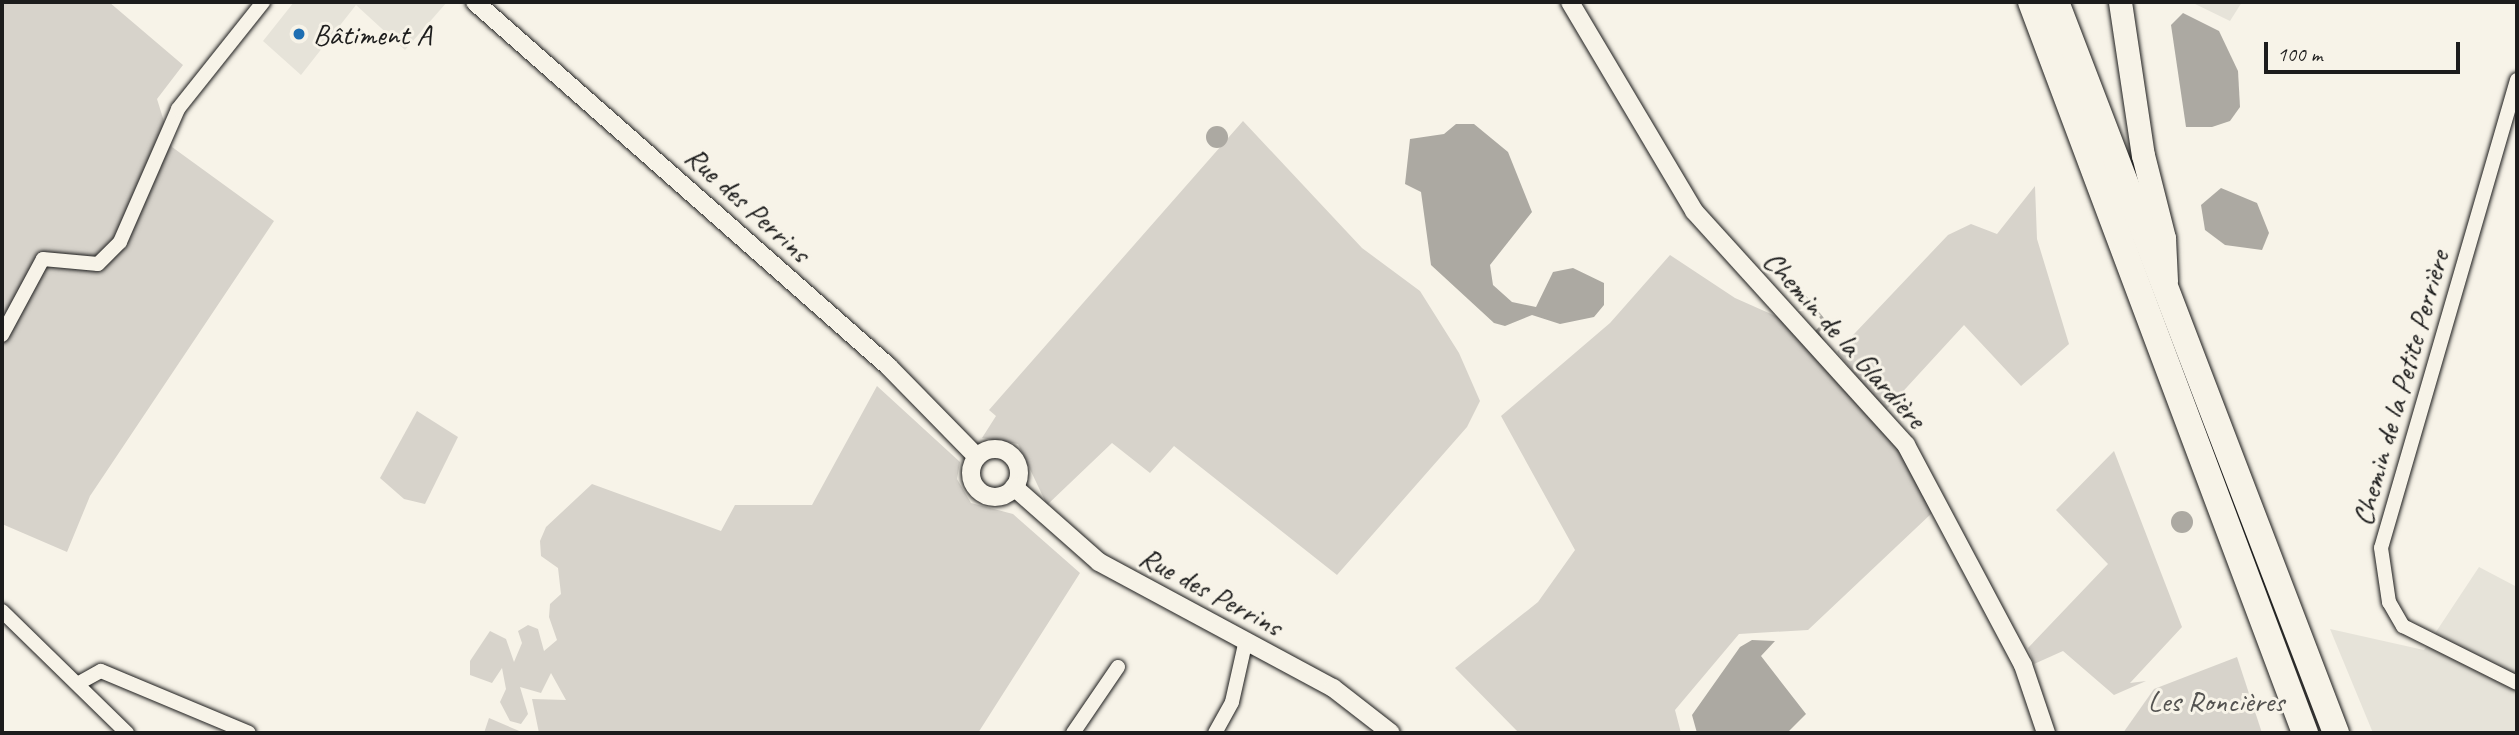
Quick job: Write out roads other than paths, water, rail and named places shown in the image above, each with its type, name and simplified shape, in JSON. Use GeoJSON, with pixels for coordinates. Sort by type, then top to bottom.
{"type":"FeatureCollection","features":[{"type":"Feature","properties":{"kind":"highway"},"geometry":{"type":"LineString","coordinates":[[2031,2],[2305,733]]}},
{"type":"Feature","properties":{"kind":"highway"},"geometry":{"type":"LineString","coordinates":[[2056,2],[2336,733]]}},
{"type":"Feature","properties":{"kind":"highway"},"geometry":{"type":"LineString","coordinates":[[2120,2],[2143,155],[2164,238],[2166,284]]}},
{"type":"Feature","properties":{"kind":"highway"},"geometry":{"type":"LineString","coordinates":[[2246,573],[2247,612],[2288,733]]}},
{"type":"Feature","properties":{"kind":"street"},"geometry":{"type":"LineString","coordinates":[[2,334],[43,259],[97,264],[120,242],[178,109],[263,2]]}},
{"type":"Feature","properties":{"kind":"street","name":"Rue des Perrins"},"geometry":{"type":"LineString","coordinates":[[475,2],[888,366],[977,457]]}},
{"type":"Feature","properties":{"kind":"street","name":"Chemin de la Glardière"},"geometry":{"type":"LineString","coordinates":[[1570,2],[1694,211],[1906,445],[2023,665],[2046,733]]}},
{"type":"Feature","properties":{"kind":"street","name":"Chemin de la Petite Perrière"},"geometry":{"type":"LineString","coordinates":[[2517,80],[2381,556],[2389,602],[2403,626],[2517,683]]}},
{"type":"Feature","properties":{"kind":"street"},"geometry":{"type":"LineString","coordinates":[[991,449],[1006,452],[1017,464],[1014,487],[994,497],[979,491],[971,471],[977,457],[991,449]]}},
{"type":"Feature","properties":{"kind":"street","name":"Rue des Perrins"},"geometry":{"type":"LineString","coordinates":[[1014,487],[1099,562],[1333,688],[1391,733]]}},
{"type":"Feature","properties":{"kind":"street"},"geometry":{"type":"LineString","coordinates":[[2,611],[127,733]]}},
{"type":"Feature","properties":{"kind":"street"},"geometry":{"type":"LineString","coordinates":[[1236,733],[1219,728],[1246,640]]}},
{"type":"Feature","properties":{"kind":"street"},"geometry":{"type":"LineString","coordinates":[[1073,733],[1118,667]]}},
{"type":"Feature","properties":{"kind":"street"},"geometry":{"type":"LineString","coordinates":[[79,684],[101,671],[249,733]]}},
{"type":"Feature","properties":{"kind":"place","name":"Bâtiment A"},"geometry":{"type":"Point","coordinates":[299,34]}},
{"type":"Feature","properties":{"kind":"park label","name":"Les Roncières"},"geometry":{"type":"Point","coordinates":[2216,701]}}]}
